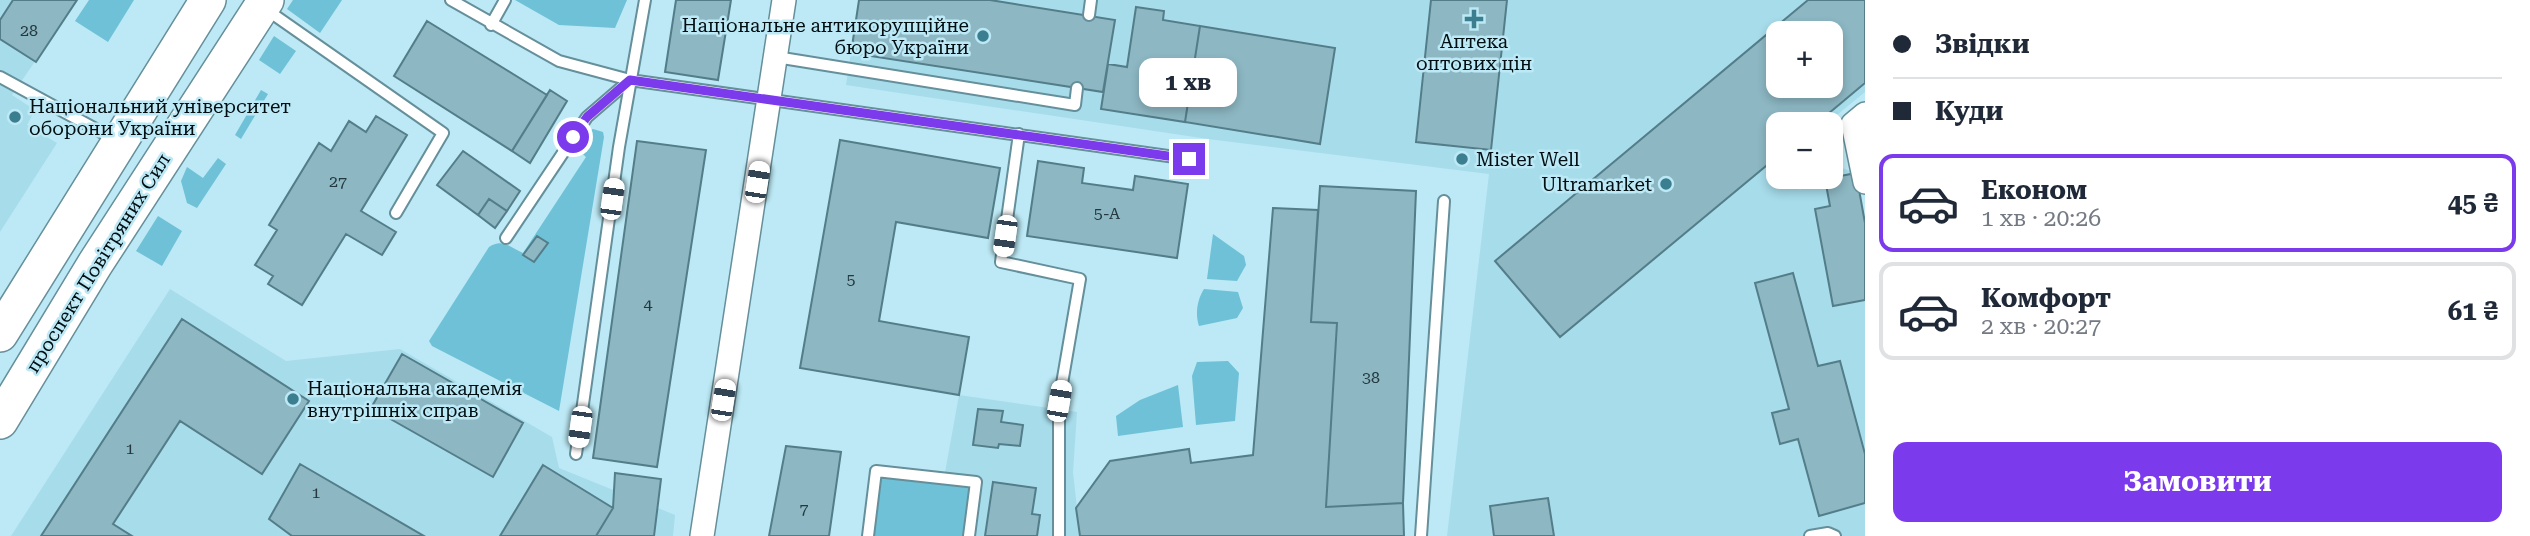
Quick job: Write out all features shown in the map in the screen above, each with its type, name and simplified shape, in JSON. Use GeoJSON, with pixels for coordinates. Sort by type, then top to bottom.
{"type":"FeatureCollection","features":[{"type":"Feature","properties":{"kind":"main road"},"geometry":{"type":"LineString","coordinates":[[0,334],[208,0]]}},
{"type":"Feature","properties":{"kind":"main road","name":"проспект Повітряних Сил"},"geometry":{"type":"LineString","coordinates":[[0,421],[95,264],[264,3]]}},
{"type":"Feature","properties":{"kind":"street"},"geometry":{"type":"LineString","coordinates":[[702,536],[784,0]]}},
{"type":"Feature","properties":{"kind":"street"},"geometry":{"type":"LineString","coordinates":[[1865,114],[1853,124],[1865,182]]}},
{"type":"Feature","properties":{"kind":"lane"},"geometry":{"type":"LineString","coordinates":[[451,0],[559,61],[630,80],[1189,159]]}},
{"type":"Feature","properties":{"kind":"lane"},"geometry":{"type":"LineString","coordinates":[[491,25],[505,0]]}},
{"type":"Feature","properties":{"kind":"lane"},"geometry":{"type":"LineString","coordinates":[[576,454],[630,80],[645,0]]}},
{"type":"Feature","properties":{"kind":"lane"},"geometry":{"type":"LineString","coordinates":[[1089,15],[1091,0]]}},
{"type":"Feature","properties":{"kind":"lane"},"geometry":{"type":"LineString","coordinates":[[264,3],[443,133],[396,213]]}},
{"type":"Feature","properties":{"kind":"lane"},"geometry":{"type":"LineString","coordinates":[[776,57],[1075,105],[1077,88]]}},
{"type":"Feature","properties":{"kind":"lane"},"geometry":{"type":"LineString","coordinates":[[0,77],[119,142]]}},
{"type":"Feature","properties":{"kind":"lane"},"geometry":{"type":"LineString","coordinates":[[506,238],[587,117],[630,80]]}},
{"type":"Feature","properties":{"kind":"lane"},"geometry":{"type":"LineString","coordinates":[[1019,134],[1001,262],[1080,279],[1059,401],[1059,536]]}},
{"type":"Feature","properties":{"kind":"lane"},"geometry":{"type":"LineString","coordinates":[[1421,536],[1444,201]]}},
{"type":"Feature","properties":{"kind":"lane"},"geometry":{"type":"LineString","coordinates":[[868,536],[876,471],[976,482],[969,536]]}},
{"type":"Feature","properties":{"kind":"lane"},"geometry":{"type":"LineString","coordinates":[[1810,536],[1828,533],[1835,536]]}},
{"type":"Feature","properties":{"kind":"shaded area","name":"Національний університет оборони України"},"geometry":{"type":"Polygon","coordinates":[[[0,0],[77,0],[12,95],[35,110],[27,125],[57,143],[0,232],[0,0]]]}},
{"type":"Feature","properties":{"kind":"shaded area"},"geometry":{"type":"Polygon","coordinates":[[[89,0],[134,0],[108,42],[75,21],[89,0]]]}},
{"type":"Feature","properties":{"kind":"shaded area"},"geometry":{"type":"Polygon","coordinates":[[[293,0],[342,0],[320,33],[287,9],[293,0]]]}},
{"type":"Feature","properties":{"kind":"shaded area"},"geometry":{"type":"Polygon","coordinates":[[[515,0],[627,0],[615,28],[559,25],[515,0]]]}},
{"type":"Feature","properties":{"kind":"shaded area"},"geometry":{"type":"Polygon","coordinates":[[[859,0],[1865,0],[1865,92],[1841,112],[1766,112],[1766,189],[1843,189],[1843,168],[1856,173],[1865,223],[1865,536],[1447,536],[1489,174],[1208,139],[846,85],[859,0]]]}},
{"type":"Feature","properties":{"kind":"shaded area"},"geometry":{"type":"Polygon","coordinates":[[[274,36],[296,51],[280,74],[259,60],[274,36]]]}},
{"type":"Feature","properties":{"kind":"shaded area"},"geometry":{"type":"Polygon","coordinates":[[[261,90],[268,94],[241,139],[235,135],[261,90]]]}},
{"type":"Feature","properties":{"kind":"shaded area"},"geometry":{"type":"Polygon","coordinates":[[[593,129],[603,132],[604,137],[559,411],[432,346],[429,341],[489,247],[502,243],[523,253],[586,157],[577,149],[587,131],[593,129]]]}},
{"type":"Feature","properties":{"kind":"shaded area"},"geometry":{"type":"Polygon","coordinates":[[[218,158],[226,164],[197,208],[187,203],[181,181],[187,167],[203,178],[218,158]]]}},
{"type":"Feature","properties":{"kind":"shaded area"},"geometry":{"type":"Polygon","coordinates":[[[158,216],[182,231],[162,266],[136,251],[158,216]]]}},
{"type":"Feature","properties":{"kind":"shaded area"},"geometry":{"type":"Polygon","coordinates":[[[1213,234],[1244,256],[1246,265],[1237,281],[1207,279],[1213,234]]]}},
{"type":"Feature","properties":{"kind":"shaded area","name":"Національна академія внутрішніх справ"},"geometry":{"type":"Polygon","coordinates":[[[170,289],[286,361],[400,349],[552,437],[559,468],[675,515],[673,536],[11,536],[170,289]]]}},
{"type":"Feature","properties":{"kind":"shaded area"},"geometry":{"type":"Polygon","coordinates":[[[1204,289],[1238,292],[1243,308],[1237,318],[1199,326],[1197,307],[1204,289]]]}},
{"type":"Feature","properties":{"kind":"shaded area"},"geometry":{"type":"Polygon","coordinates":[[[1228,361],[1239,373],[1235,421],[1196,425],[1192,376],[1197,362],[1228,361]]]}},
{"type":"Feature","properties":{"kind":"shaded area"},"geometry":{"type":"Polygon","coordinates":[[[1178,385],[1183,427],[1118,436],[1116,416],[1140,400],[1178,385]]]}},
{"type":"Feature","properties":{"kind":"shaded area"},"geometry":{"type":"Polygon","coordinates":[[[959,395],[1077,412],[1073,472],[1080,536],[969,536],[944,478],[959,395]]]}},
{"type":"Feature","properties":{"kind":"shaded area"},"geometry":{"type":"Polygon","coordinates":[[[876,471],[976,482],[969,536],[868,536],[876,471]]]}},
{"type":"Feature","properties":{"kind":"building"},"geometry":{"type":"Polygon","coordinates":[[[13,0],[77,0],[36,62],[0,39],[0,20],[13,0]]]}},
{"type":"Feature","properties":{"kind":"building"},"geometry":{"type":"Polygon","coordinates":[[[676,0],[731,0],[718,80],[665,72],[676,0]]]}},
{"type":"Feature","properties":{"kind":"building","name":"Національне антикорупційне бюро України"},"geometry":{"type":"Polygon","coordinates":[[[859,0],[990,0],[1115,20],[1103,92],[851,53],[859,0]]]}},
{"type":"Feature","properties":{"kind":"building"},"geometry":{"type":"Polygon","coordinates":[[[1431,0],[1507,0],[1491,150],[1416,142],[1431,0]]]}},
{"type":"Feature","properties":{"kind":"building","name":"Ultramarket"},"geometry":{"type":"Polygon","coordinates":[[[1808,0],[1865,0],[1865,83],[1830,112],[1766,112],[1766,166],[1560,337],[1495,261],[1766,35],[1766,98],[1843,98],[1843,21],[1783,21],[1808,0]]]}},
{"type":"Feature","properties":{"kind":"building"},"geometry":{"type":"Polygon","coordinates":[[[1136,7],[1164,11],[1163,20],[1200,26],[1185,122],[1101,109],[1108,64],[1127,67],[1136,7]]]}},
{"type":"Feature","properties":{"kind":"building"},"geometry":{"type":"Polygon","coordinates":[[[427,21],[547,95],[512,151],[394,76],[427,21]]]}},
{"type":"Feature","properties":{"kind":"building"},"geometry":{"type":"Polygon","coordinates":[[[1200,26],[1335,48],[1320,144],[1185,122],[1200,26]]]}},
{"type":"Feature","properties":{"kind":"building"},"geometry":{"type":"Polygon","coordinates":[[[550,90],[567,101],[530,163],[512,151],[550,90]]]}},
{"type":"Feature","properties":{"kind":"building"},"geometry":{"type":"Polygon","coordinates":[[[376,116],[407,135],[361,211],[396,232],[382,255],[346,234],[302,305],[268,284],[273,276],[255,265],[277,230],[269,225],[319,143],[331,151],[349,121],[366,132],[376,116]]]}},
{"type":"Feature","properties":{"kind":"building"},"geometry":{"type":"Polygon","coordinates":[[[840,140],[1000,168],[988,238],[896,222],[879,321],[969,337],[959,395],[800,368],[840,140]]]}},
{"type":"Feature","properties":{"kind":"building"},"geometry":{"type":"Polygon","coordinates":[[[637,141],[706,150],[657,467],[593,458],[637,141]]]}},
{"type":"Feature","properties":{"kind":"building"},"geometry":{"type":"Polygon","coordinates":[[[463,151],[520,191],[507,211],[489,199],[478,215],[437,185],[463,151]]]}},
{"type":"Feature","properties":{"kind":"building"},"geometry":{"type":"Polygon","coordinates":[[[1038,161],[1084,168],[1082,183],[1133,190],[1135,176],[1188,184],[1177,258],[1027,236],[1038,161]]]}},
{"type":"Feature","properties":{"kind":"building"},"geometry":{"type":"Polygon","coordinates":[[[1856,173],[1865,223],[1865,300],[1833,306],[1815,209],[1830,206],[1827,189],[1843,189],[1843,176],[1856,173]]]}},
{"type":"Feature","properties":{"kind":"building"},"geometry":{"type":"Polygon","coordinates":[[[1320,186],[1416,191],[1403,503],[1326,507],[1337,323],[1311,322],[1320,186]]]}},
{"type":"Feature","properties":{"kind":"building"},"geometry":{"type":"Polygon","coordinates":[[[489,199],[507,211],[495,228],[478,215],[489,199]]]}},
{"type":"Feature","properties":{"kind":"building"},"geometry":{"type":"Polygon","coordinates":[[[1273,208],[1318,210],[1311,322],[1337,323],[1326,507],[1403,503],[1404,536],[1080,536],[1076,508],[1110,461],[1189,449],[1191,463],[1253,455],[1273,208]]]}},
{"type":"Feature","properties":{"kind":"building"},"geometry":{"type":"Polygon","coordinates":[[[537,236],[548,243],[534,262],[523,255],[537,236]]]}},
{"type":"Feature","properties":{"kind":"building"},"geometry":{"type":"Polygon","coordinates":[[[1793,273],[1818,366],[1840,361],[1865,454],[1865,503],[1819,516],[1798,439],[1780,444],[1772,413],[1789,409],[1755,283],[1793,273]]]}},
{"type":"Feature","properties":{"kind":"building"},"geometry":{"type":"Polygon","coordinates":[[[182,319],[309,401],[262,474],[180,421],[113,524],[132,536],[41,536],[182,319]]]}},
{"type":"Feature","properties":{"kind":"building"},"geometry":{"type":"Polygon","coordinates":[[[402,354],[523,423],[493,477],[371,408],[402,354]]]}},
{"type":"Feature","properties":{"kind":"building"},"geometry":{"type":"Polygon","coordinates":[[[978,409],[1003,411],[1001,422],[1023,425],[1020,446],[999,444],[998,448],[973,445],[978,409]]]}},
{"type":"Feature","properties":{"kind":"building"},"geometry":{"type":"Polygon","coordinates":[[[786,446],[841,452],[829,536],[769,536],[786,446]]]}},
{"type":"Feature","properties":{"kind":"building"},"geometry":{"type":"Polygon","coordinates":[[[300,464],[424,536],[292,536],[269,519],[300,464]]]}},
{"type":"Feature","properties":{"kind":"building"},"geometry":{"type":"Polygon","coordinates":[[[543,465],[613,508],[596,536],[500,536],[543,465]]]}},
{"type":"Feature","properties":{"kind":"building"},"geometry":{"type":"Polygon","coordinates":[[[615,473],[661,479],[654,536],[596,536],[613,508],[615,473]]]}},
{"type":"Feature","properties":{"kind":"building"},"geometry":{"type":"Polygon","coordinates":[[[993,482],[1036,488],[1032,514],[1040,515],[1037,536],[985,536],[993,482]]]}},
{"type":"Feature","properties":{"kind":"building"},"geometry":{"type":"Polygon","coordinates":[[[1548,498],[1554,536],[1494,536],[1490,506],[1548,498]]]}},
{"type":"Feature","properties":{"kind":"place","name":"Аптека оптових цін"},"geometry":{"type":"Point","coordinates":[1474,19]}},
{"type":"Feature","properties":{"kind":"place","name":"Національне антикорупційне бюро України"},"geometry":{"type":"Point","coordinates":[983,36]}},
{"type":"Feature","properties":{"kind":"place","name":"Національний університет оборони України"},"geometry":{"type":"Point","coordinates":[15,117]}},
{"type":"Feature","properties":{"kind":"place","name":"Mister Well"},"geometry":{"type":"Point","coordinates":[1462,159]}},
{"type":"Feature","properties":{"kind":"place","name":"Ultramarket"},"geometry":{"type":"Point","coordinates":[1666,184]}},
{"type":"Feature","properties":{"kind":"place","name":"Національна академія внутрішніх справ"},"geometry":{"type":"Point","coordinates":[293,399]}},
{"type":"Feature","properties":{"kind":"route"},"geometry":{"type":"LineString","coordinates":[[573,137],[587,117],[630,80],[1189,159]]}}]}
